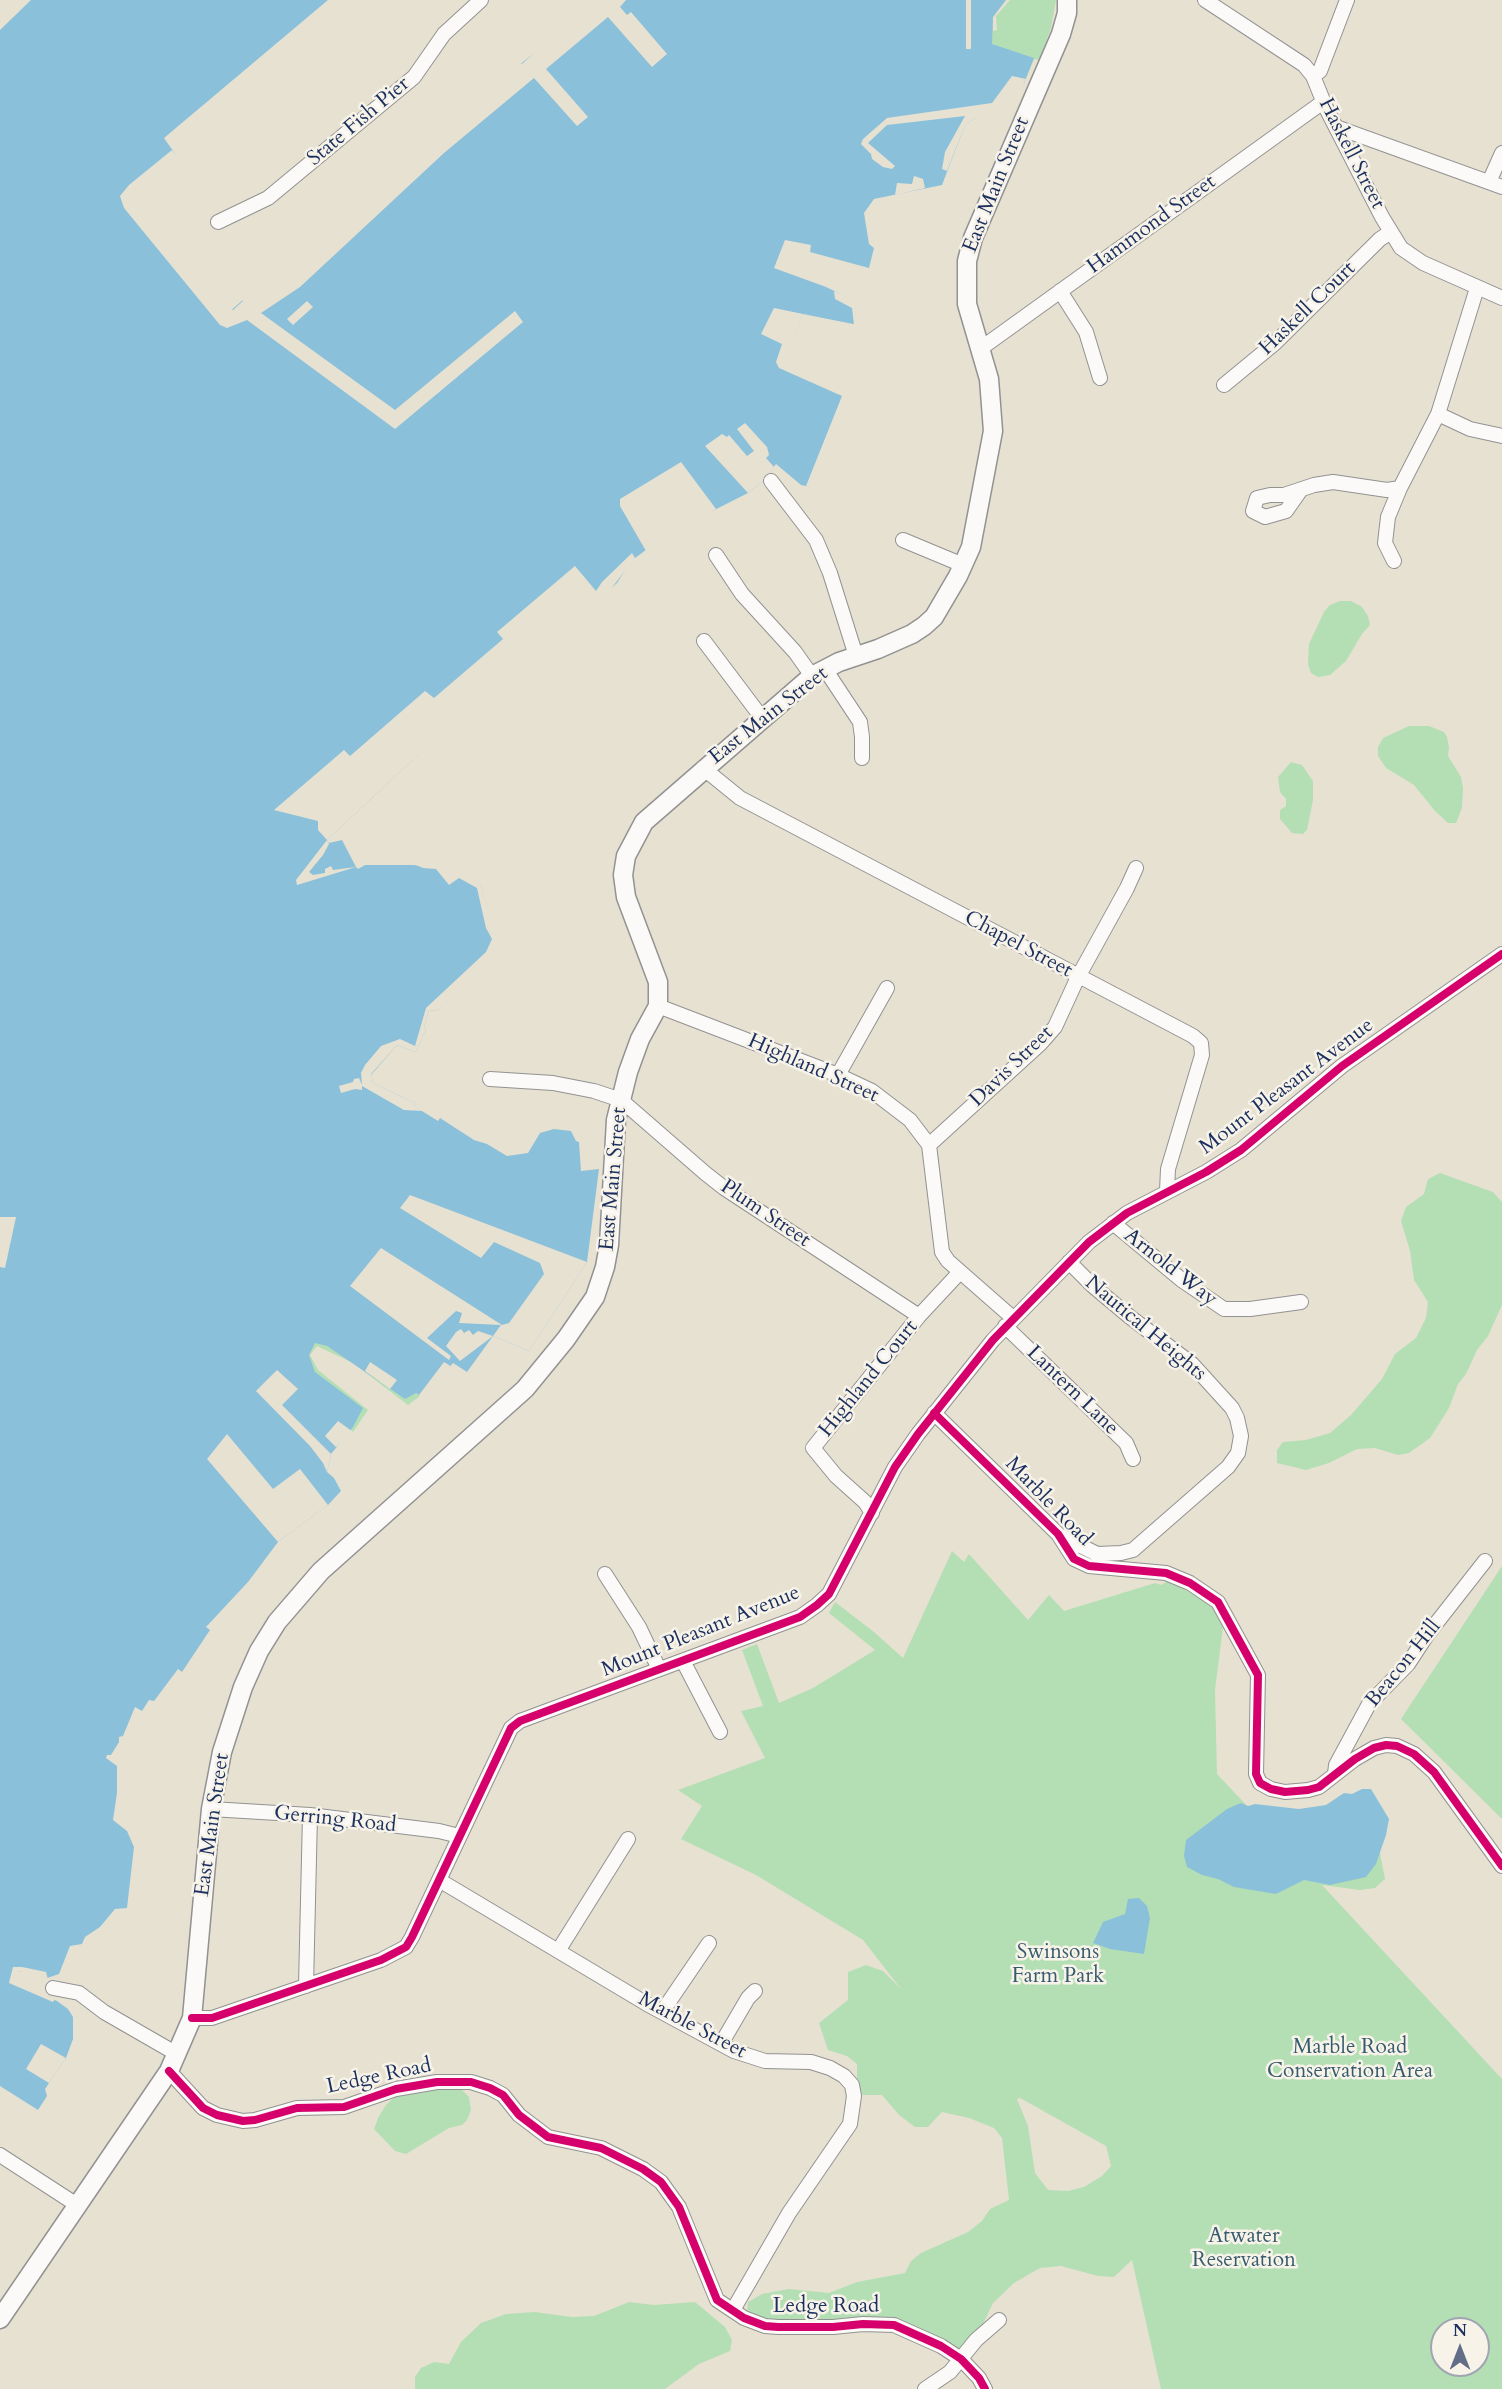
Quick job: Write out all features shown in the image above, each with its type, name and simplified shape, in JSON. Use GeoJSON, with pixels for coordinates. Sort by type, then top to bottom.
{"type":"FeatureCollection","features":[{"type":"Feature","properties":{"kind":"main road","name":"East Main Street"},"geometry":{"type":"LineString","coordinates":[[0,2319],[169,2071],[192,2019],[211,1809],[222,1752],[243,1687],[259,1651],[277,1622],[321,1571],[525,1389],[566,1339],[595,1298],[605,1268],[609,1245],[616,1120],[640,1039],[658,1006],[658,982],[626,897],[623,875],[626,855],[644,822],[818,672],[912,634],[934,617],[963,565],[971,547],[977,523],[993,431],[989,379],[967,304],[967,261],[973,238],[1061,34],[1069,4]]}},
{"type":"Feature","properties":{"kind":"street","name":"State Fish Pier"},"geometry":{"type":"LineString","coordinates":[[218,222],[268,198],[414,77],[444,34],[481,0]]}},
{"type":"Feature","properties":{"kind":"street","name":"Haskell Street"},"geometry":{"type":"LineString","coordinates":[[1205,0],[1304,65],[1313,76],[1323,102],[1401,248],[1423,263],[1502,298]]}},
{"type":"Feature","properties":{"kind":"street"},"geometry":{"type":"LineString","coordinates":[[1313,76],[1320,71],[1347,0]]}},
{"type":"Feature","properties":{"kind":"street","name":"Hammond Street"},"geometry":{"type":"LineString","coordinates":[[980,349],[1323,102]]}},
{"type":"Feature","properties":{"kind":"street"},"geometry":{"type":"LineString","coordinates":[[1336,127],[1496,184],[1502,153]]}},
{"type":"Feature","properties":{"kind":"street","name":"Haskell Court"},"geometry":{"type":"LineString","coordinates":[[1224,385],[1275,343],[1380,239],[1391,232]]}},
{"type":"Feature","properties":{"kind":"street"},"geometry":{"type":"LineString","coordinates":[[1394,561],[1386,543],[1388,516],[1438,414],[1477,288]]}},
{"type":"Feature","properties":{"kind":"street"},"geometry":{"type":"LineString","coordinates":[[1060,291],[1086,332],[1100,378]]}},
{"type":"Feature","properties":{"kind":"street"},"geometry":{"type":"LineString","coordinates":[[1438,414],[1470,429],[1502,436]]}},
{"type":"Feature","properties":{"kind":"street"},"geometry":{"type":"LineString","coordinates":[[771,481],[816,540],[830,573],[856,656]]}},
{"type":"Feature","properties":{"kind":"street"},"geometry":{"type":"LineString","coordinates":[[1300,491],[1314,484],[1333,482],[1388,490],[1400,488]]}},
{"type":"Feature","properties":{"kind":"street"},"geometry":{"type":"LineString","coordinates":[[903,540],[963,565]]}},
{"type":"Feature","properties":{"kind":"street"},"geometry":{"type":"LineString","coordinates":[[716,555],[742,594],[795,652],[818,672],[860,722],[862,758]]}},
{"type":"Feature","properties":{"kind":"street"},"geometry":{"type":"LineString","coordinates":[[704,641],[762,718]]}},
{"type":"Feature","properties":{"kind":"street","name":"Chapel Street"},"geometry":{"type":"LineString","coordinates":[[704,768],[740,798],[1193,1036],[1201,1043],[1202,1055],[1168,1169],[1167,1191]]}},
{"type":"Feature","properties":{"kind":"street","name":"Davis Street"},"geometry":{"type":"LineString","coordinates":[[929,1145],[1041,1043],[1055,1027],[1078,977],[1128,888],[1136,868]]}},
{"type":"Feature","properties":{"kind":"street","name":"Mount Pleasant Avenue"},"geometry":{"type":"LineString","coordinates":[[192,2019],[212,2018],[381,1960],[406,1947],[511,1728],[520,1721],[800,1617],[818,1605],[828,1594],[906,1449],[1009,1322],[1069,1262],[1127,1213],[1206,1172],[1241,1150],[1342,1066],[1491,964],[1502,954]]}},
{"type":"Feature","properties":{"kind":"street"},"geometry":{"type":"LineString","coordinates":[[838,1075],[887,988]]}},
{"type":"Feature","properties":{"kind":"street","name":"Highland Street"},"geometry":{"type":"LineString","coordinates":[[658,1006],[838,1075],[872,1091],[910,1120],[929,1145]]}},
{"type":"Feature","properties":{"kind":"street"},"geometry":{"type":"LineString","coordinates":[[490,1079],[553,1083],[594,1091],[621,1100]]}},
{"type":"Feature","properties":{"kind":"street","name":"Plum Street"},"geometry":{"type":"LineString","coordinates":[[621,1100],[724,1188],[919,1316]]}},
{"type":"Feature","properties":{"kind":"street"},"geometry":{"type":"LineString","coordinates":[[929,1145],[942,1252],[948,1262],[1009,1322]]}},
{"type":"Feature","properties":{"kind":"street","name":"Arnold Way"},"geometry":{"type":"LineString","coordinates":[[1113,1223],[1183,1281],[1224,1309],[1250,1309],[1301,1302]]}},
{"type":"Feature","properties":{"kind":"street","name":"Nautical Heights"},"geometry":{"type":"LineString","coordinates":[[1058,1534],[1097,1554],[1121,1554],[1133,1550],[1228,1467],[1238,1453],[1242,1436],[1232,1408],[1192,1364],[1130,1317],[1069,1262]]}},
{"type":"Feature","properties":{"kind":"street","name":"Highland Court"},"geometry":{"type":"LineString","coordinates":[[872,1514],[865,1502],[836,1476],[813,1448],[919,1316],[960,1272]]}},
{"type":"Feature","properties":{"kind":"street","name":"Lantern Lane"},"geometry":{"type":"LineString","coordinates":[[1009,1322],[1126,1443],[1133,1459]]}},
{"type":"Feature","properties":{"kind":"street","name":"Marble Road"},"geometry":{"type":"LineString","coordinates":[[934,1413],[1058,1534],[1074,1559],[1089,1566],[1166,1573],[1190,1583],[1218,1602],[1258,1675],[1256,1774],[1260,1784],[1271,1789],[1299,1792],[1318,1787],[1354,1759],[1374,1748],[1386,1745],[1408,1750],[1434,1772],[1502,1866]]}},
{"type":"Feature","properties":{"kind":"street","name":"Beacon Hill"},"geometry":{"type":"LineString","coordinates":[[1335,1774],[1336,1765],[1369,1704],[1408,1664],[1427,1635],[1485,1561]]}},
{"type":"Feature","properties":{"kind":"street"},"geometry":{"type":"LineString","coordinates":[[605,1574],[639,1626],[659,1669]]}},
{"type":"Feature","properties":{"kind":"street"},"geometry":{"type":"LineString","coordinates":[[683,1661],[720,1732]]}},
{"type":"Feature","properties":{"kind":"street","name":"Gerring Road"},"geometry":{"type":"LineString","coordinates":[[211,1809],[310,1815],[439,1831],[459,1836]]}},
{"type":"Feature","properties":{"kind":"street"},"geometry":{"type":"LineString","coordinates":[[306,1986],[310,1815]]}},
{"type":"Feature","properties":{"kind":"street"},"geometry":{"type":"LineString","coordinates":[[558,1951],[628,1839]]}},
{"type":"Feature","properties":{"kind":"street","name":"Marble Street"},"geometry":{"type":"LineString","coordinates":[[439,1880],[662,2012],[721,2044],[751,2058],[765,2061],[812,2062],[844,2076],[852,2085],[854,2096],[850,2124],[789,2213],[733,2310]]}},
{"type":"Feature","properties":{"kind":"street"},"geometry":{"type":"LineString","coordinates":[[662,2012],[709,1943]]}},
{"type":"Feature","properties":{"kind":"street"},"geometry":{"type":"LineString","coordinates":[[53,1988],[79,1993],[104,2012],[177,2054]]}},
{"type":"Feature","properties":{"kind":"street"},"geometry":{"type":"LineString","coordinates":[[721,2044],[748,1998],[755,1991]]}},
{"type":"Feature","properties":{"kind":"street","name":"Ledge Road"},"geometry":{"type":"LineString","coordinates":[[169,2071],[203,2108],[223,2117],[243,2121],[308,2107],[332,2109],[344,2107],[396,2089],[437,2082],[471,2082],[490,2088],[503,2095],[519,2115],[548,2137],[601,2148],[643,2169],[661,2182],[679,2207],[717,2300],[744,2318],[772,2327],[894,2325],[941,2346],[961,2359],[979,2378],[985,2389]]}},
{"type":"Feature","properties":{"kind":"street"},"geometry":{"type":"LineString","coordinates":[[0,2155],[77,2205]]}},
{"type":"Feature","properties":{"kind":"street"},"geometry":{"type":"LineString","coordinates":[[925,2389],[950,2372],[976,2340],[999,2320]]}},
{"type":"Feature","properties":{"kind":"green space"},"geometry":{"type":"Polygon","coordinates":[[[1006,0],[993,17],[993,31],[997,30],[996,16],[1010,0],[1056,0],[1051,28],[1039,60],[1034,59],[1026,79],[1012,76],[992,103],[981,12],[1006,0]]]}},
{"type":"Feature","properties":{"kind":"green space"},"geometry":{"type":"Polygon","coordinates":[[[1340,601],[1351,601],[1362,607],[1368,616],[1370,625],[1346,661],[1330,675],[1318,677],[1311,673],[1308,664],[1309,644],[1324,612],[1330,605],[1340,601]]]}},
{"type":"Feature","properties":{"kind":"green space"},"geometry":{"type":"Polygon","coordinates":[[[1409,726],[1429,726],[1444,732],[1447,737],[1448,756],[1461,777],[1463,788],[1462,808],[1456,823],[1448,823],[1414,785],[1386,768],[1378,756],[1378,747],[1383,738],[1409,726]]]}},
{"type":"Feature","properties":{"kind":"green space"},"geometry":{"type":"Polygon","coordinates":[[[1291,762],[1302,765],[1313,781],[1313,800],[1307,830],[1303,834],[1292,833],[1280,819],[1280,810],[1286,806],[1286,799],[1280,792],[1278,777],[1291,762]]]}},
{"type":"Feature","properties":{"kind":"green space"},"geometry":{"type":"Polygon","coordinates":[[[1440,1173],[1493,1192],[1502,1202],[1502,1305],[1488,1336],[1477,1350],[1466,1374],[1458,1384],[1449,1408],[1430,1438],[1409,1453],[1398,1455],[1375,1448],[1357,1449],[1329,1463],[1306,1470],[1277,1463],[1277,1450],[1283,1442],[1306,1440],[1330,1433],[1351,1415],[1382,1379],[1395,1354],[1416,1338],[1426,1318],[1428,1302],[1414,1280],[1410,1251],[1401,1221],[1406,1207],[1424,1194],[1428,1179],[1440,1173]]]}},
{"type":"Feature","properties":{"kind":"green space"},"geometry":{"type":"Polygon","coordinates":[[[318,1332],[420,1396],[408,1405],[353,1363],[317,1346],[310,1355],[318,1370],[368,1410],[353,1432],[340,1422],[312,1376],[299,1343],[318,1332]]]}},
{"type":"Feature","properties":{"kind":"green space"},"geometry":{"type":"Polygon","coordinates":[[[952,1551],[964,1562],[969,1554],[1028,1620],[1049,1595],[1064,1611],[1155,1583],[1161,1585],[1168,1581],[1225,1611],[1215,1690],[1217,1774],[1251,1810],[1322,1809],[1329,1807],[1339,1796],[1360,1795],[1378,1843],[1385,1879],[1375,1888],[1360,1890],[1322,1885],[1502,2079],[1502,2389],[1161,2389],[1132,2260],[1114,2277],[1098,2276],[1061,2266],[1040,2268],[1014,2283],[993,2303],[965,2353],[898,2321],[779,2324],[747,2313],[748,2302],[762,2294],[789,2289],[829,2293],[857,2282],[905,2273],[911,2261],[921,2253],[968,2232],[982,2221],[990,2209],[1009,2200],[1002,2138],[994,2128],[969,2118],[942,2112],[928,2127],[915,2127],[899,2115],[882,2095],[863,2095],[857,2089],[857,2064],[847,2056],[828,2050],[819,2023],[848,2000],[848,1972],[866,1965],[883,1971],[901,1989],[863,1940],[756,1875],[681,1839],[702,1806],[678,1790],[765,1758],[741,1711],[763,1706],[742,1650],[757,1644],[779,1703],[813,1688],[875,1650],[829,1613],[835,1602],[903,1658],[952,1551]],[[1020,2098],[1017,2099],[1028,2126],[1035,2173],[1048,2190],[1068,2191],[1084,2187],[1102,2176],[1111,2166],[1106,2146],[1020,2098]]]}},
{"type":"Feature","properties":{"kind":"green space"},"geometry":{"type":"Polygon","coordinates":[[[1502,1566],[1502,1819],[1401,1719],[1502,1566]]]}},
{"type":"Feature","properties":{"kind":"green space"},"geometry":{"type":"Polygon","coordinates":[[[412,2088],[460,2088],[469,2097],[471,2110],[462,2125],[449,2128],[406,2154],[395,2151],[374,2129],[386,2105],[399,2093],[412,2088]]]}},
{"type":"Feature","properties":{"kind":"green space"},"geometry":{"type":"Polygon","coordinates":[[[629,2302],[654,2305],[695,2302],[725,2327],[732,2340],[730,2351],[699,2364],[665,2389],[415,2389],[415,2377],[421,2368],[434,2362],[449,2364],[461,2342],[481,2323],[506,2314],[535,2312],[572,2317],[594,2316],[629,2302]]]}},
{"type":"Feature","properties":{"kind":"water"},"geometry":{"type":"Polygon","coordinates":[[[31,0],[328,0],[164,138],[178,158],[132,200],[228,313],[435,132],[601,0],[1006,0],[993,17],[992,44],[1034,58],[1024,83],[1012,78],[995,105],[984,105],[975,118],[965,125],[942,185],[874,199],[864,213],[869,244],[874,248],[869,268],[810,252],[811,245],[785,240],[774,268],[826,287],[866,306],[863,326],[803,314],[783,363],[846,390],[811,487],[801,485],[776,464],[763,481],[748,493],[669,533],[631,561],[617,583],[404,768],[327,840],[329,843],[342,840],[356,867],[365,861],[437,867],[449,878],[458,876],[481,885],[497,937],[458,992],[437,1011],[429,1010],[424,1027],[426,1029],[416,1052],[397,1045],[371,1075],[373,1083],[415,1103],[414,1106],[438,1121],[440,1118],[474,1140],[487,1144],[507,1156],[528,1153],[540,1133],[554,1129],[571,1131],[576,1141],[579,1142],[581,1171],[599,1169],[587,1262],[529,1351],[493,1336],[467,1372],[453,1363],[424,1398],[416,1393],[405,1399],[327,1346],[315,1343],[309,1355],[315,1372],[363,1408],[353,1427],[331,1454],[327,1472],[334,1478],[341,1491],[328,1505],[278,1542],[248,1582],[206,1627],[210,1630],[182,1672],[178,1669],[154,1701],[149,1700],[142,1711],[135,1707],[123,1736],[119,1737],[119,1742],[111,1755],[107,1755],[106,1758],[117,1766],[117,1793],[113,1820],[127,1831],[134,1847],[127,1908],[115,1909],[100,1927],[85,1937],[82,1944],[70,1946],[59,1974],[47,1978],[44,1974],[16,1971],[13,1981],[57,2001],[68,2009],[73,2017],[73,2039],[66,2058],[45,2089],[47,2096],[38,2110],[0,2086],[0,1267],[5,1268],[16,1217],[0,1217],[0,30],[31,0]]]}},
{"type":"Feature","properties":{"kind":"water"},"geometry":{"type":"Polygon","coordinates":[[[1362,1789],[1371,1789],[1389,1819],[1376,1864],[1366,1877],[1330,1885],[1304,1880],[1276,1894],[1234,1887],[1187,1867],[1184,1856],[1186,1840],[1227,1809],[1241,1803],[1248,1806],[1255,1804],[1299,1809],[1326,1805],[1344,1793],[1352,1794],[1362,1789]]]}},
{"type":"Feature","properties":{"kind":"water"},"geometry":{"type":"Polygon","coordinates":[[[1139,1898],[1147,1906],[1150,1918],[1144,1954],[1110,1949],[1093,1943],[1103,1922],[1125,1914],[1128,1899],[1139,1898]]]}},
{"type":"Feature","properties":{"kind":"pier"},"geometry":{"type":"Polygon","coordinates":[[[598,0],[626,0],[620,7],[627,15],[631,12],[667,54],[652,67],[608,17],[546,69],[588,117],[577,126],[534,78],[444,153],[300,287],[261,313],[395,410],[515,311],[523,322],[395,429],[247,320],[227,328],[220,325],[124,208],[120,196],[129,185],[172,150],[180,160],[136,200],[229,309],[233,310],[243,301],[241,299],[472,99],[520,62],[522,64],[532,55],[532,52],[552,36],[554,37],[598,0]]]}},
{"type":"Feature","properties":{"kind":"pier"},"geometry":{"type":"Polygon","coordinates":[[[966,0],[971,0],[971,49],[966,49],[966,0]]]}},
{"type":"Feature","properties":{"kind":"pier"},"geometry":{"type":"Polygon","coordinates":[[[1012,76],[1026,79],[1022,85],[1013,81],[996,108],[986,108],[979,118],[965,125],[947,171],[942,169],[945,152],[965,116],[887,125],[868,143],[895,166],[892,169],[883,167],[872,159],[871,154],[861,144],[863,139],[887,118],[992,103],[1012,76]]]}},
{"type":"Feature","properties":{"kind":"pier"},"geometry":{"type":"Polygon","coordinates":[[[914,176],[923,179],[925,188],[895,195],[897,183],[912,184],[914,176]]]}},
{"type":"Feature","properties":{"kind":"pier"},"geometry":{"type":"Polygon","coordinates":[[[834,291],[868,305],[866,327],[854,325],[852,308],[835,299],[834,291]]]}},
{"type":"Feature","properties":{"kind":"pier"},"geometry":{"type":"Polygon","coordinates":[[[307,301],[313,307],[293,325],[287,319],[307,301]]]}},
{"type":"Feature","properties":{"kind":"pier"},"geometry":{"type":"Polygon","coordinates":[[[774,308],[803,314],[789,350],[787,362],[849,389],[851,397],[829,457],[814,488],[806,486],[842,396],[779,368],[776,362],[782,344],[761,334],[774,308]]]}},
{"type":"Feature","properties":{"kind":"pier"},"geometry":{"type":"Polygon","coordinates":[[[745,423],[767,447],[769,455],[766,458],[774,467],[763,481],[748,493],[705,446],[722,434],[727,437],[729,435],[747,456],[754,451],[737,429],[745,423]]]}},
{"type":"Feature","properties":{"kind":"pier"},"geometry":{"type":"Polygon","coordinates":[[[681,462],[716,509],[646,551],[620,506],[620,499],[681,462]]]}},
{"type":"Feature","properties":{"kind":"pier"},"geometry":{"type":"Polygon","coordinates":[[[632,553],[635,558],[603,599],[404,768],[327,840],[318,830],[318,821],[274,810],[344,750],[350,756],[425,691],[434,698],[503,639],[497,632],[575,566],[596,591],[602,582],[632,553]]]}},
{"type":"Feature","properties":{"kind":"pier"},"geometry":{"type":"Polygon","coordinates":[[[327,840],[329,844],[323,855],[309,872],[313,875],[325,873],[325,869],[331,866],[333,870],[356,867],[297,885],[296,880],[327,840]]]}},
{"type":"Feature","properties":{"kind":"pier"},"geometry":{"type":"Polygon","coordinates":[[[364,858],[419,861],[425,864],[437,864],[450,875],[457,873],[481,885],[499,941],[493,956],[471,982],[437,1011],[429,1010],[424,1027],[426,1029],[416,1052],[397,1045],[371,1074],[373,1083],[415,1103],[414,1106],[423,1111],[404,1110],[362,1086],[362,1090],[355,1089],[341,1093],[339,1086],[359,1078],[362,1085],[361,1073],[381,1046],[400,1039],[415,1046],[426,1008],[486,952],[492,939],[486,928],[477,888],[459,878],[449,885],[436,869],[416,865],[365,865],[358,869],[355,864],[364,858]]]}},
{"type":"Feature","properties":{"kind":"pier"},"geometry":{"type":"Polygon","coordinates":[[[410,1195],[587,1262],[529,1351],[493,1336],[501,1325],[459,1323],[462,1313],[456,1311],[427,1338],[451,1356],[449,1360],[350,1286],[381,1248],[502,1325],[509,1323],[544,1274],[540,1263],[494,1242],[481,1258],[400,1208],[410,1195]]]}},
{"type":"Feature","properties":{"kind":"pier"},"geometry":{"type":"Polygon","coordinates":[[[461,1329],[464,1333],[469,1330],[473,1335],[478,1331],[493,1336],[460,1361],[446,1346],[461,1329]]]}},
{"type":"Feature","properties":{"kind":"pier"},"geometry":{"type":"Polygon","coordinates":[[[370,1362],[397,1380],[390,1389],[365,1371],[370,1362]]]}},
{"type":"Feature","properties":{"kind":"pier"},"geometry":{"type":"Polygon","coordinates":[[[444,1362],[452,1367],[425,1401],[419,1395],[444,1362]]]}},
{"type":"Feature","properties":{"kind":"pier"},"geometry":{"type":"Polygon","coordinates":[[[277,1370],[298,1389],[282,1405],[331,1454],[327,1472],[310,1446],[256,1391],[277,1370]]]}},
{"type":"Feature","properties":{"kind":"pier"},"geometry":{"type":"Polygon","coordinates":[[[338,1421],[353,1432],[336,1447],[325,1436],[338,1421]]]}},
{"type":"Feature","properties":{"kind":"pier"},"geometry":{"type":"Polygon","coordinates":[[[227,1434],[273,1489],[300,1469],[328,1505],[278,1542],[207,1459],[227,1434]]]}},
{"type":"Feature","properties":{"kind":"pier"},"geometry":{"type":"Polygon","coordinates":[[[13,1967],[46,1972],[48,1980],[43,1976],[17,1971],[15,1979],[55,1999],[53,2002],[9,1983],[13,1967]]]}},
{"type":"Feature","properties":{"kind":"pier"},"geometry":{"type":"Polygon","coordinates":[[[41,2044],[66,2058],[49,2083],[26,2069],[41,2044]]]}},
{"type":"Feature","properties":{"kind":"cycle path"},"geometry":{"type":"LineString","coordinates":[[192,2018],[212,2018],[381,1960],[406,1947],[511,1728],[520,1721],[800,1617],[817,1605],[829,1594],[895,1467],[918,1434],[993,1340],[1089,1242],[1127,1213],[1206,1172],[1241,1150],[1342,1066],[1502,954]]}},
{"type":"Feature","properties":{"kind":"cycle path"},"geometry":{"type":"LineString","coordinates":[[934,1413],[1058,1534],[1074,1559],[1089,1566],[1166,1573],[1190,1583],[1218,1602],[1258,1675],[1256,1774],[1260,1783],[1271,1789],[1285,1792],[1308,1790],[1319,1787],[1355,1759],[1374,1748],[1386,1745],[1397,1746],[1414,1754],[1434,1772],[1502,1866]]}},
{"type":"Feature","properties":{"kind":"cycle path"},"geometry":{"type":"LineString","coordinates":[[169,2071],[203,2108],[217,2115],[243,2121],[255,2120],[297,2108],[344,2107],[396,2089],[437,2082],[471,2082],[490,2088],[503,2095],[519,2115],[548,2137],[601,2148],[643,2169],[661,2182],[679,2207],[717,2300],[744,2318],[765,2326],[778,2327],[894,2325],[941,2346],[961,2359],[979,2378],[985,2389]]}},
{"type":"Feature","properties":{"kind":"park label","name":"Swinsons Farm Park"},"geometry":{"type":"Point","coordinates":[1058,1965]}},
{"type":"Feature","properties":{"kind":"park label","name":"Marble Road Conservation Area"},"geometry":{"type":"Point","coordinates":[1350,2060]}},
{"type":"Feature","properties":{"kind":"park label","name":"Atwater Reservation"},"geometry":{"type":"Point","coordinates":[1244,2249]}}]}
